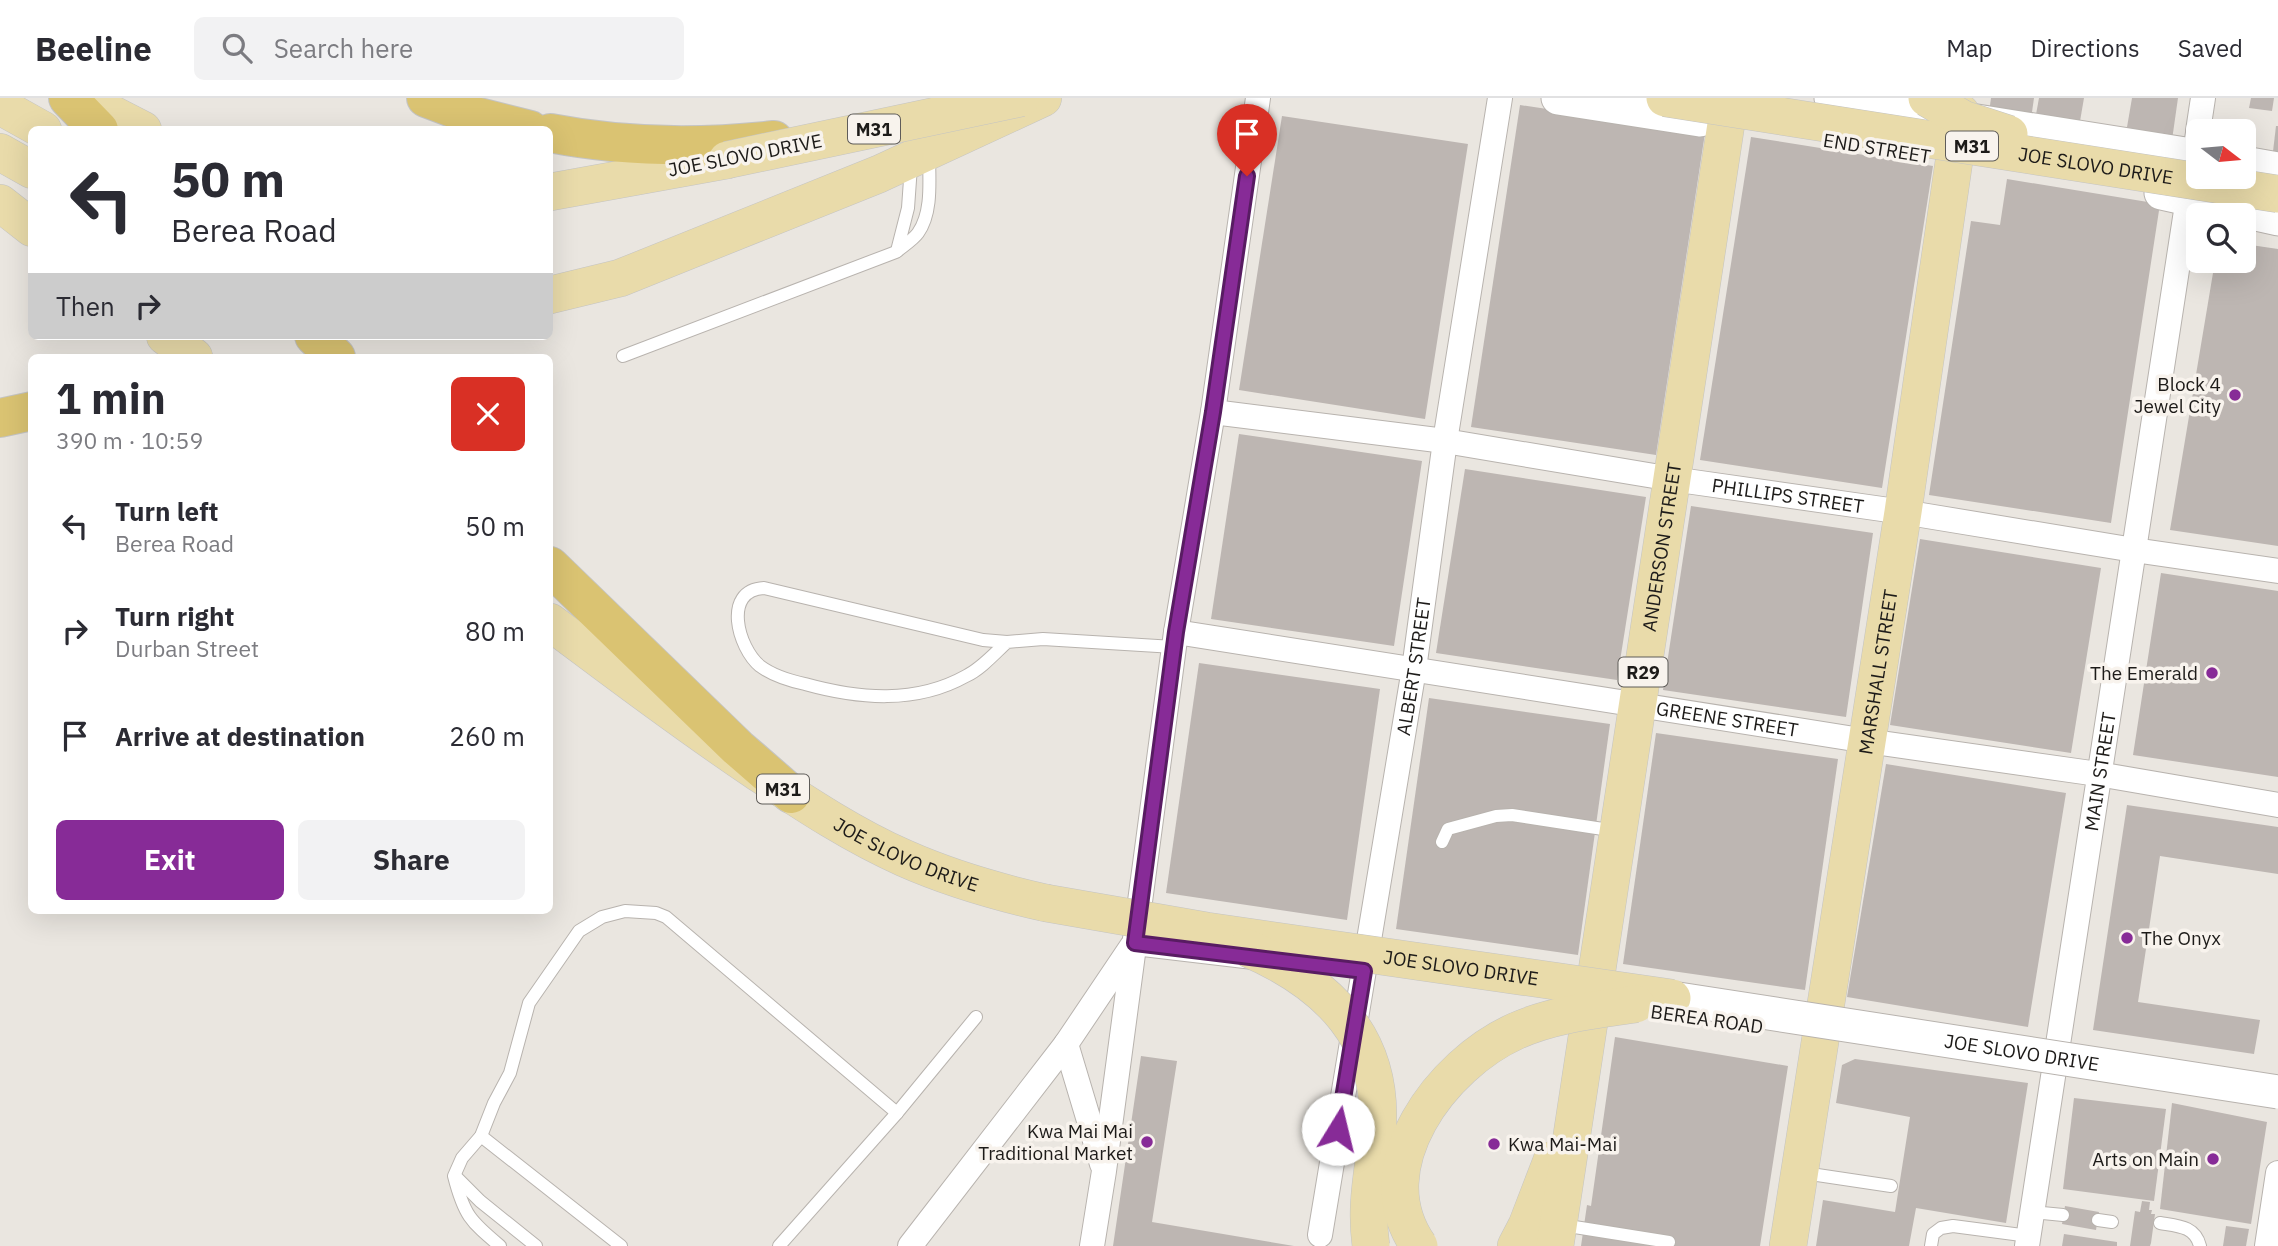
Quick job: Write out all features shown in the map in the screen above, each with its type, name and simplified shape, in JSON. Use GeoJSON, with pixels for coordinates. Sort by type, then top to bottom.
{"type":"FeatureCollection","features":[{"type":"Feature","properties":{"kind":"highway"},"geometry":{"type":"LineString","coordinates":[[68,98],[95,126]]}},
{"type":"Feature","properties":{"kind":"highway"},"geometry":{"type":"LineString","coordinates":[[426,98],[515,126]]}},
{"type":"Feature","properties":{"kind":"highway"},"geometry":{"type":"LineString","coordinates":[[553,134],[589,141],[682,144],[750,142],[879,128]]}},
{"type":"Feature","properties":{"kind":"highway"},"geometry":{"type":"LineString","coordinates":[[318,340],[333,354]]}},
{"type":"Feature","properties":{"kind":"highway"},"geometry":{"type":"LineString","coordinates":[[0,418],[28,412]]}},
{"type":"Feature","properties":{"kind":"highway"},"geometry":{"type":"LineString","coordinates":[[553,569],[738,748],[791,794]]}},
{"type":"Feature","properties":{"kind":"main road"},"geometry":{"type":"LineString","coordinates":[[81,98],[135,126]]}},
{"type":"Feature","properties":{"kind":"main road","name":"JOE SLOVO DRIVE"},"geometry":{"type":"LineString","coordinates":[[553,191],[726,160],[1021,98]]}},
{"type":"Feature","properties":{"kind":"main road"},"geometry":{"type":"LineString","coordinates":[[553,294],[620,278],[920,155],[1043,98]]}},
{"type":"Feature","properties":{"kind":"main road","name":"JOE SLOVO DRIVE"},"geometry":{"type":"LineString","coordinates":[[1665,98],[2278,194]]}},
{"type":"Feature","properties":{"kind":"main road"},"geometry":{"type":"LineString","coordinates":[[1927,98],[1963,119],[2143,172]]}},
{"type":"Feature","properties":{"kind":"main road"},"geometry":{"type":"LineString","coordinates":[[0,106],[37,126]]}},
{"type":"Feature","properties":{"kind":"main road","name":"MARSHALL STREET"},"geometry":{"type":"LineString","coordinates":[[1788,1246],[1903,512],[1961,108]]}},
{"type":"Feature","properties":{"kind":"main road","name":"ANDERSON STREET"},"geometry":{"type":"LineString","coordinates":[[1556,1235],[1728,111]]}},
{"type":"Feature","properties":{"kind":"main road"},"geometry":{"type":"LineString","coordinates":[[0,152],[28,168]]}},
{"type":"Feature","properties":{"kind":"main road"},"geometry":{"type":"LineString","coordinates":[[0,202],[28,226]]}},
{"type":"Feature","properties":{"kind":"main road"},"geometry":{"type":"LineString","coordinates":[[0,236],[28,252]]}},
{"type":"Feature","properties":{"kind":"main road"},"geometry":{"type":"LineString","coordinates":[[171,340],[190,354]]}},
{"type":"Feature","properties":{"kind":"main road","name":"JOE SLOVO DRIVE"},"geometry":{"type":"LineString","coordinates":[[553,624],[680,720],[850,830],[904,858],[995,892],[1208,931],[1672,998]]}},
{"type":"Feature","properties":{"kind":"main road"},"geometry":{"type":"LineString","coordinates":[[1208,931],[1266,956],[1297,973],[1323,992],[1355,1030],[1375,1077],[1378,1102],[1377,1133],[1367,1200],[1371,1246]]}},
{"type":"Feature","properties":{"kind":"main road"},"geometry":{"type":"LineString","coordinates":[[1419,1246],[1409,1232],[1404,1216],[1401,1195],[1403,1166],[1411,1137],[1427,1107],[1446,1082],[1494,1042],[1519,1029],[1552,1018],[1672,998]]}},
{"type":"Feature","properties":{"kind":"main road"},"geometry":{"type":"LineString","coordinates":[[1516,1246],[1527,1225],[1576,1098]]}},
{"type":"Feature","properties":{"kind":"street"},"geometry":{"type":"LineString","coordinates":[[920,155],[921,98]]}},
{"type":"Feature","properties":{"kind":"street"},"geometry":{"type":"LineString","coordinates":[[920,155],[935,98]]}},
{"type":"Feature","properties":{"kind":"street"},"geometry":{"type":"LineString","coordinates":[[1092,1246],[1175,639],[1213,412],[1258,98]]}},
{"type":"Feature","properties":{"kind":"street","name":"ALBERT STREET"},"geometry":{"type":"LineString","coordinates":[[1320,1235],[1414,669],[1445,441],[1500,98]]}},
{"type":"Feature","properties":{"kind":"street","name":"END STREET"},"geometry":{"type":"LineString","coordinates":[[1558,98],[1728,111],[1953,159],[2188,197],[2278,219]]}},
{"type":"Feature","properties":{"kind":"street"},"geometry":{"type":"LineString","coordinates":[[1831,98],[1961,108],[2186,142]]}},
{"type":"Feature","properties":{"kind":"street","name":"MAIN STREET"},"geometry":{"type":"LineString","coordinates":[[2200,119],[2203,98]]}},
{"type":"Feature","properties":{"kind":"street"},"geometry":{"type":"LineString","coordinates":[[2256,165],[2278,169]]}},
{"type":"Feature","properties":{"kind":"street","name":"MAIN STREET"},"geometry":{"type":"LineString","coordinates":[[2029,1231],[2189,189]]}},
{"type":"Feature","properties":{"kind":"street","name":"PHILLIPS STREET"},"geometry":{"type":"LineString","coordinates":[[1213,412],[1445,441],[1672,479],[2278,571]]}},
{"type":"Feature","properties":{"kind":"street","name":"GREENE STREET"},"geometry":{"type":"LineString","coordinates":[[1175,639],[1414,669],[1867,741],[2098,774],[2278,805]]}},
{"type":"Feature","properties":{"kind":"street"},"geometry":{"type":"LineString","coordinates":[[910,1246],[1066,1044],[1135,943]]}},
{"type":"Feature","properties":{"kind":"street","name":"BEREA ROAD"},"geometry":{"type":"LineString","coordinates":[[1135,943],[1364,971],[2055,1068],[2278,1105]]}},
{"type":"Feature","properties":{"kind":"street","name":"JOE SLOVO DRIVE"},"geometry":{"type":"LineString","coordinates":[[1672,998],[2278,1092]]}},
{"type":"Feature","properties":{"kind":"street"},"geometry":{"type":"LineString","coordinates":[[1066,1044],[1104,1171]]}},
{"type":"Feature","properties":{"kind":"street"},"geometry":{"type":"LineString","coordinates":[[2267,1246],[2278,1173]]}},
{"type":"Feature","properties":{"kind":"lane"},"geometry":{"type":"LineString","coordinates":[[623,356],[897,252],[918,234],[928,205],[920,155]]}},
{"type":"Feature","properties":{"kind":"lane"},"geometry":{"type":"LineString","coordinates":[[897,252],[920,155]]}},
{"type":"Feature","properties":{"kind":"lane"},"geometry":{"type":"LineString","coordinates":[[1007,642],[968,676],[927,692],[892,697],[838,694],[793,681],[761,667],[747,650],[740,632],[738,606],[747,593],[764,588],[956,635],[1007,642],[1043,639],[1175,639]]}},
{"type":"Feature","properties":{"kind":"lane"},"geometry":{"type":"LineString","coordinates":[[1442,842],[1448,829],[1496,816],[1512,815],[1618,832]]}},
{"type":"Feature","properties":{"kind":"lane"},"geometry":{"type":"LineString","coordinates":[[500,1246],[466,1214],[454,1176],[462,1158],[481,1136],[510,1073],[529,1003],[579,931],[602,917],[625,911],[656,913],[666,917],[897,1113]]}},
{"type":"Feature","properties":{"kind":"lane"},"geometry":{"type":"LineString","coordinates":[[779,1246],[897,1113],[976,1017]]}},
{"type":"Feature","properties":{"kind":"lane"},"geometry":{"type":"LineString","coordinates":[[481,1136],[621,1246]]}},
{"type":"Feature","properties":{"kind":"lane"},"geometry":{"type":"LineString","coordinates":[[1800,1172],[1891,1186]]}},
{"type":"Feature","properties":{"kind":"lane"},"geometry":{"type":"LineString","coordinates":[[454,1176],[480,1201],[536,1246]]}},
{"type":"Feature","properties":{"kind":"lane"},"geometry":{"type":"LineString","coordinates":[[1931,1246],[1933,1234],[1941,1228],[1953,1226],[2029,1231],[2063,1215]]}},
{"type":"Feature","properties":{"kind":"lane"},"geometry":{"type":"LineString","coordinates":[[2098,1220],[2112,1222]]}},
{"type":"Feature","properties":{"kind":"lane"},"geometry":{"type":"LineString","coordinates":[[2160,1223],[2188,1228],[2195,1232],[2200,1246]]}},
{"type":"Feature","properties":{"kind":"lane"},"geometry":{"type":"LineString","coordinates":[[1556,1235],[1669,1242]]}},
{"type":"Feature","properties":{"kind":"building"},"geometry":{"type":"Polygon","coordinates":[[[1991,98],[2034,98],[2031,119],[1989,113],[1991,98]]]}},
{"type":"Feature","properties":{"kind":"building"},"geometry":{"type":"Polygon","coordinates":[[[2039,98],[2084,98],[2079,127],[2035,120],[2039,98]]]}},
{"type":"Feature","properties":{"kind":"building"},"geometry":{"type":"Polygon","coordinates":[[[2132,98],[2178,98],[2172,140],[2126,133],[2132,98]]]}},
{"type":"Feature","properties":{"kind":"building"},"geometry":{"type":"Polygon","coordinates":[[[2251,98],[2274,98],[2272,111],[2249,108],[2251,98]]]}},
{"type":"Feature","properties":{"kind":"building"},"geometry":{"type":"Polygon","coordinates":[[[1520,105],[1705,133],[1656,455],[1471,427],[1520,105]]]}},
{"type":"Feature","properties":{"kind":"building"},"geometry":{"type":"Polygon","coordinates":[[[1282,116],[1468,144],[1425,419],[1239,390],[1282,116]]]}},
{"type":"Feature","properties":{"kind":"building"},"geometry":{"type":"Polygon","coordinates":[[[2278,126],[2278,161],[2272,160],[2278,126]]]}},
{"type":"Feature","properties":{"kind":"building"},"geometry":{"type":"Polygon","coordinates":[[[1751,137],[1933,166],[1882,488],[1700,460],[1751,137]]]}},
{"type":"Feature","properties":{"kind":"building"},"geometry":{"type":"Polygon","coordinates":[[[2007,179],[2160,204],[2111,523],[1929,495],[1971,221],[2000,225],[2007,179]]]}},
{"type":"Feature","properties":{"kind":"building","name":"Block 4 Jewel City"},"geometry":{"type":"Polygon","coordinates":[[[2256,246],[2278,249],[2278,546],[2170,530],[2213,273],[2256,273],[2256,246]]]}},
{"type":"Feature","properties":{"kind":"building"},"geometry":{"type":"Polygon","coordinates":[[[1239,434],[1422,461],[1394,646],[1211,619],[1239,434]]]}},
{"type":"Feature","properties":{"kind":"building"},"geometry":{"type":"Polygon","coordinates":[[[1465,469],[1646,497],[1617,680],[1436,653],[1465,469]]]}},
{"type":"Feature","properties":{"kind":"building"},"geometry":{"type":"Polygon","coordinates":[[[1691,506],[1873,533],[1846,717],[1663,690],[1691,506]]]}},
{"type":"Feature","properties":{"kind":"building"},"geometry":{"type":"Polygon","coordinates":[[[1920,539],[2101,568],[2071,753],[1890,725],[1920,539]]]}},
{"type":"Feature","properties":{"kind":"building","name":"The Emerald"},"geometry":{"type":"Polygon","coordinates":[[[2161,573],[2278,591],[2278,777],[2133,755],[2161,573]]]}},
{"type":"Feature","properties":{"kind":"building"},"geometry":{"type":"Polygon","coordinates":[[[1199,663],[1380,689],[1347,920],[1166,893],[1199,663]]]}},
{"type":"Feature","properties":{"kind":"building"},"geometry":{"type":"Polygon","coordinates":[[[1429,698],[1610,724],[1578,955],[1396,929],[1429,698]]]}},
{"type":"Feature","properties":{"kind":"building"},"geometry":{"type":"Polygon","coordinates":[[[1656,733],[1838,759],[1805,990],[1623,964],[1656,733]]]}},
{"type":"Feature","properties":{"kind":"building"},"geometry":{"type":"Polygon","coordinates":[[[1886,764],[2066,793],[2028,1027],[1847,997],[1886,764]]]}},
{"type":"Feature","properties":{"kind":"building","name":"The Onyx"},"geometry":{"type":"Polygon","coordinates":[[[2127,805],[2278,827],[2278,874],[2160,856],[2138,1002],[2260,1020],[2254,1054],[2093,1030],[2127,805]]]}},
{"type":"Feature","properties":{"kind":"building"},"geometry":{"type":"Polygon","coordinates":[[[1615,1037],[1788,1066],[1760,1246],[1581,1246],[1587,1205],[1591,1206],[1615,1037]]]}},
{"type":"Feature","properties":{"kind":"building","name":"Kwa Mai Mai Traditional Market"},"geometry":{"type":"Polygon","coordinates":[[[1141,1056],[1177,1061],[1152,1222],[1294,1246],[1113,1246],[1141,1056]]]}},
{"type":"Feature","properties":{"kind":"building"},"geometry":{"type":"Polygon","coordinates":[[[1855,1059],[2028,1083],[2006,1223],[1916,1208],[1909,1246],[1816,1246],[1823,1200],[1895,1212],[1910,1117],[1836,1103],[1842,1065],[1855,1059]]]}},
{"type":"Feature","properties":{"kind":"building"},"geometry":{"type":"Polygon","coordinates":[[[2074,1098],[2166,1109],[2154,1201],[2063,1189],[2074,1098]]]}},
{"type":"Feature","properties":{"kind":"building","name":"Arts on Main"},"geometry":{"type":"Polygon","coordinates":[[[2172,1103],[2267,1122],[2251,1224],[2160,1209],[2172,1103]]]}},
{"type":"Feature","properties":{"kind":"building"},"geometry":{"type":"Polygon","coordinates":[[[2142,1201],[2150,1202],[2149,1210],[2152,1210],[2151,1214],[2155,1214],[2151,1243],[2150,1246],[2130,1246],[2135,1211],[2140,1212],[2142,1201]]]}},
{"type":"Feature","properties":{"kind":"building"},"geometry":{"type":"Polygon","coordinates":[[[2065,1206],[2099,1212],[2096,1230],[2062,1224],[2065,1206]]]}},
{"type":"Feature","properties":{"kind":"building"},"geometry":{"type":"Polygon","coordinates":[[[2226,1226],[2249,1229],[2246,1246],[2223,1246],[2226,1226]]]}},
{"type":"Feature","properties":{"kind":"building"},"geometry":{"type":"Polygon","coordinates":[[[2064,1234],[2117,1242],[2117,1246],[2062,1246],[2064,1234]]]}},
{"type":"Feature","properties":{"kind":"place","name":"Block 4 Jewel City"},"geometry":{"type":"Point","coordinates":[2235,395]}},
{"type":"Feature","properties":{"kind":"place","name":"The Emerald"},"geometry":{"type":"Point","coordinates":[2212,673]}},
{"type":"Feature","properties":{"kind":"place","name":"The Onyx"},"geometry":{"type":"Point","coordinates":[2127,938]}},
{"type":"Feature","properties":{"kind":"place","name":"Kwa Mai Mai Traditional Market"},"geometry":{"type":"Point","coordinates":[1147,1142]}},
{"type":"Feature","properties":{"kind":"place","name":"Kwa Mai-Mai"},"geometry":{"type":"Point","coordinates":[1494,1144]}},
{"type":"Feature","properties":{"kind":"place","name":"Arts on Main"},"geometry":{"type":"Point","coordinates":[2213,1159]}},
{"type":"Feature","properties":{"kind":"route"},"geometry":{"type":"LineString","coordinates":[[1247,176],[1213,412],[1176,632],[1135,943],[1364,971],[1338,1129]]}}]}
